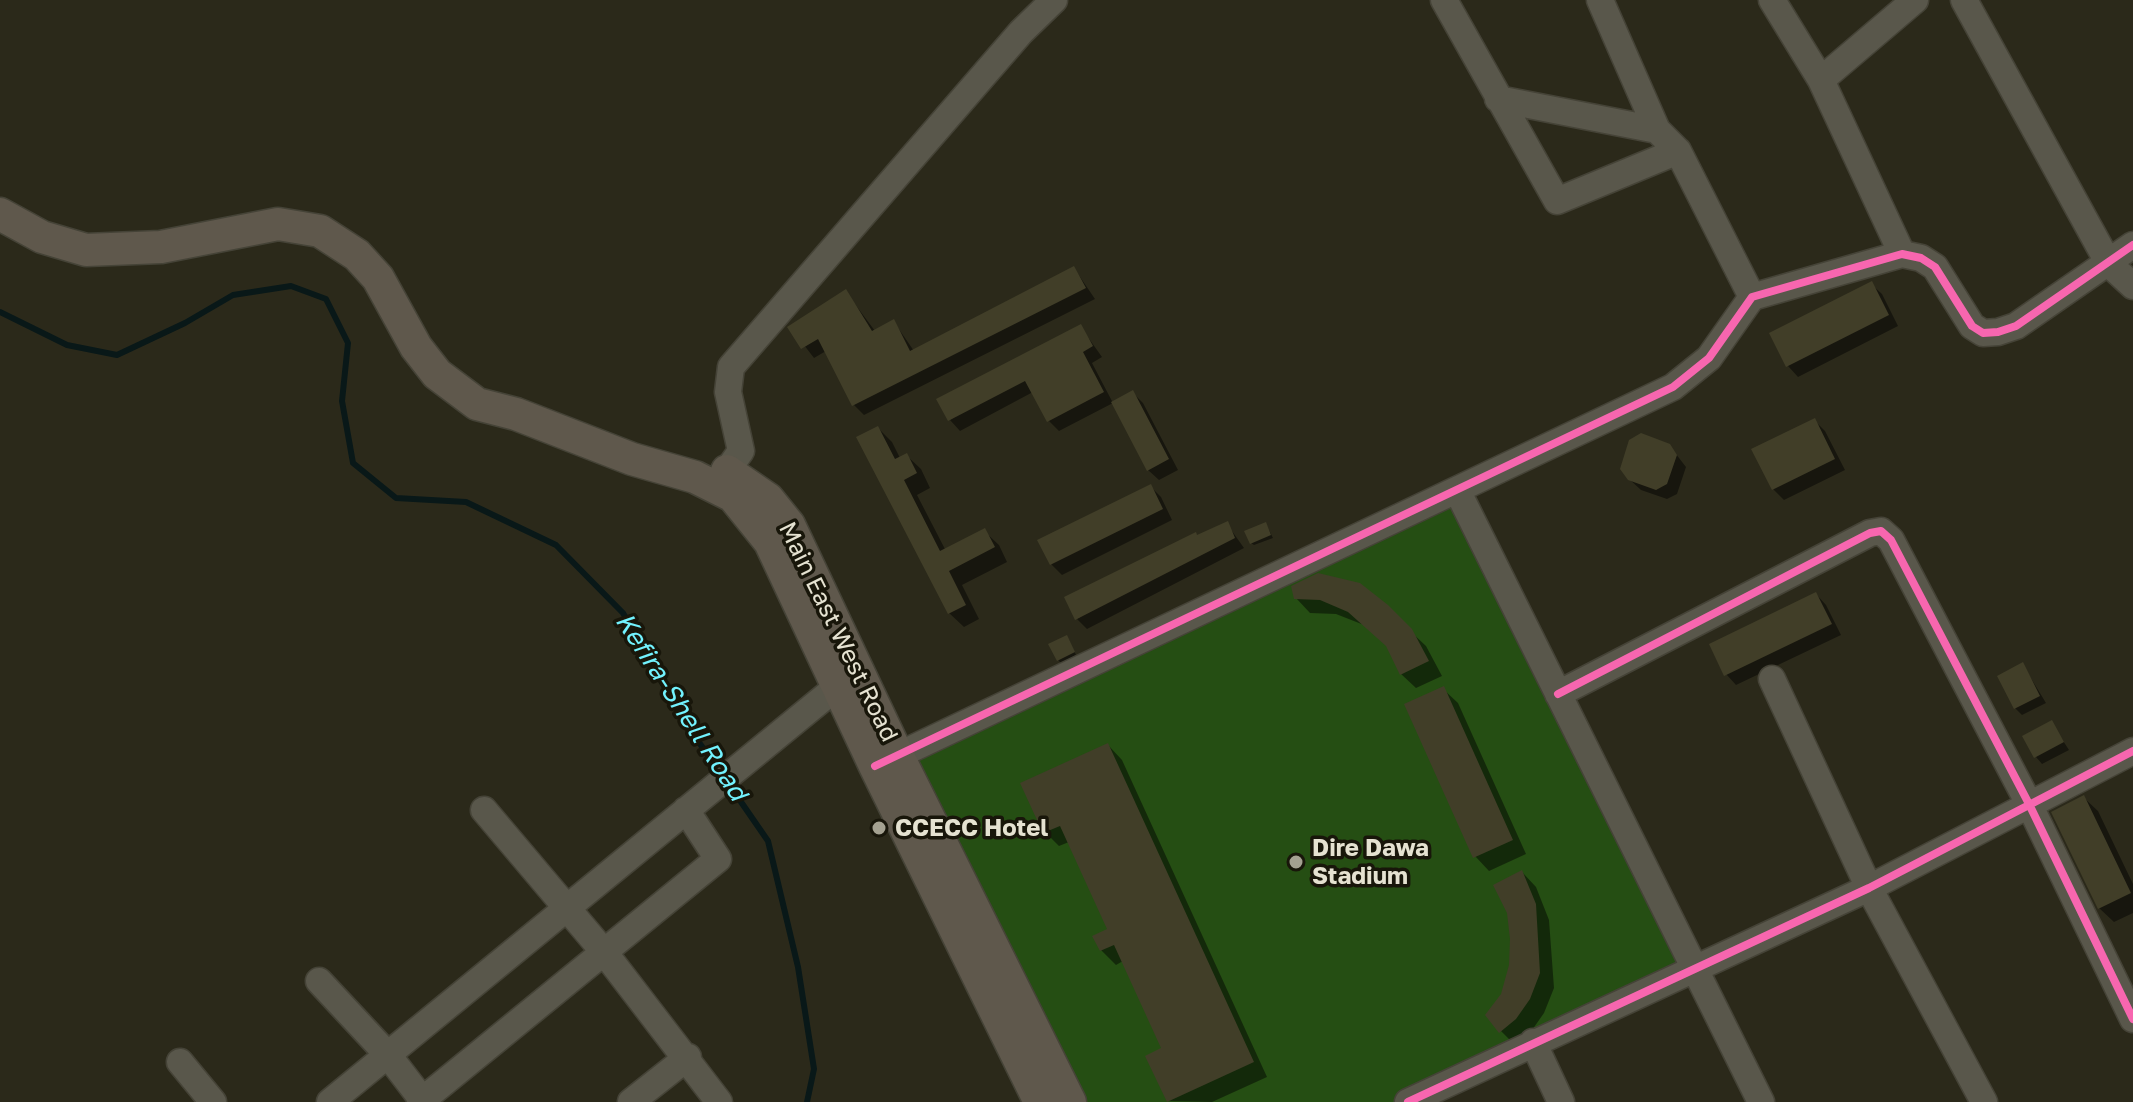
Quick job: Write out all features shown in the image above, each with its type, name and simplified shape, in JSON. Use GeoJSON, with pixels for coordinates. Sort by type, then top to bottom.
{"type":"FeatureCollection","features":[{"type":"Feature","properties":{"kind":"main road","name":"Main East West Road"},"geometry":{"type":"LineString","coordinates":[[0,214],[42,237],[86,250],[161,247],[278,224],[320,231],[357,255],[378,278],[416,347],[458,392],[477,404],[516,414],[600,448],[681,456],[722,479],[751,485],[780,511],[849,680],[1039,1080],[1070,1102]]}},
{"type":"Feature","properties":{"kind":"street"},"geometry":{"type":"LineString","coordinates":[[722,479],[741,447],[728,392],[731,367],[1021,32],[1054,0]]}},
{"type":"Feature","properties":{"kind":"street"},"geometry":{"type":"LineString","coordinates":[[1444,0],[1557,201],[1678,151]]}},
{"type":"Feature","properties":{"kind":"street"},"geometry":{"type":"LineString","coordinates":[[1600,0],[1657,130],[1678,151],[1752,297]]}},
{"type":"Feature","properties":{"kind":"street"},"geometry":{"type":"LineString","coordinates":[[1772,0],[1821,80],[1902,254]]}},
{"type":"Feature","properties":{"kind":"street"},"geometry":{"type":"LineString","coordinates":[[1821,80],[1915,0]]}},
{"type":"Feature","properties":{"kind":"street"},"geometry":{"type":"LineString","coordinates":[[1964,0],[2109,264],[2133,286]]}},
{"type":"Feature","properties":{"kind":"street"},"geometry":{"type":"LineString","coordinates":[[1498,99],[1657,130]]}},
{"type":"Feature","properties":{"kind":"street"},"geometry":{"type":"LineString","coordinates":[[886,761],[1458,492],[1673,387],[1709,358],[1752,297],[1902,254],[1921,258],[1935,267],[1972,326],[1983,333],[1998,332],[2016,326],[2133,245]]}},
{"type":"Feature","properties":{"kind":"street"},"geometry":{"type":"LineString","coordinates":[[1458,492],[1761,1102]]}},
{"type":"Feature","properties":{"kind":"street"},"geometry":{"type":"LineString","coordinates":[[1558,694],[1870,533],[1881,531],[1891,540],[2029,804],[2133,1019]]}},
{"type":"Feature","properties":{"kind":"street"},"geometry":{"type":"LineString","coordinates":[[1772,679],[1869,888],[1984,1102]]}},
{"type":"Feature","properties":{"kind":"street"},"geometry":{"type":"LineString","coordinates":[[330,1102],[849,680]]}},
{"type":"Feature","properties":{"kind":"street"},"geometry":{"type":"LineString","coordinates":[[1408,1102],[1869,888],[2133,751]]}},
{"type":"Feature","properties":{"kind":"street"},"geometry":{"type":"LineString","coordinates":[[484,810],[604,952],[688,1057],[719,1102]]}},
{"type":"Feature","properties":{"kind":"street"},"geometry":{"type":"LineString","coordinates":[[319,981],[388,1055],[422,1101],[718,859],[686,810]]}},
{"type":"Feature","properties":{"kind":"street"},"geometry":{"type":"LineString","coordinates":[[1533,1042],[1561,1102]]}},
{"type":"Feature","properties":{"kind":"street"},"geometry":{"type":"LineString","coordinates":[[631,1102],[688,1057]]}},
{"type":"Feature","properties":{"kind":"street"},"geometry":{"type":"LineString","coordinates":[[180,1062],[213,1102]]}},
{"type":"Feature","properties":{"kind":"green space","name":"Dire Dawa Stadium"},"geometry":{"type":"Polygon","coordinates":[[[1458,492],[1695,967],[1408,1102],[1070,1102],[898,756],[1458,492]]]}},
{"type":"Feature","properties":{"kind":"building"},"geometry":{"type":"Polygon","coordinates":[[[1074,266],[1086,288],[852,406],[818,339],[801,349],[787,327],[846,289],[872,331],[894,319],[910,351],[1074,266]]]}},
{"type":"Feature","properties":{"kind":"building"},"geometry":{"type":"Polygon","coordinates":[[[1872,281],[1889,315],[1786,367],[1769,333],[1872,281]]]}},
{"type":"Feature","properties":{"kind":"building"},"geometry":{"type":"Polygon","coordinates":[[[1081,324],[1093,346],[1083,352],[1104,392],[1047,422],[1025,381],[948,421],[936,399],[1081,324]]]}},
{"type":"Feature","properties":{"kind":"building"},"geometry":{"type":"Polygon","coordinates":[[[1133,390],[1169,459],[1147,471],[1111,402],[1133,390]]]}},
{"type":"Feature","properties":{"kind":"building"},"geometry":{"type":"Polygon","coordinates":[[[1815,418],[1835,459],[1772,490],[1751,449],[1815,418]]]}},
{"type":"Feature","properties":{"kind":"building"},"geometry":{"type":"Polygon","coordinates":[[[878,426],[895,459],[907,453],[917,473],[904,480],[940,551],[985,528],[995,547],[949,571],[966,605],[948,614],[856,437],[878,426]]]}},
{"type":"Feature","properties":{"kind":"building"},"geometry":{"type":"Polygon","coordinates":[[[1641,433],[1670,444],[1677,455],[1667,484],[1656,490],[1628,480],[1620,469],[1629,440],[1641,433]]]}},
{"type":"Feature","properties":{"kind":"building"},"geometry":{"type":"Polygon","coordinates":[[[1151,484],[1163,509],[1050,565],[1037,540],[1151,484]]]}},
{"type":"Feature","properties":{"kind":"building"},"geometry":{"type":"Polygon","coordinates":[[[1228,521],[1235,538],[1075,620],[1064,597],[1196,532],[1197,535],[1228,521]]]}},
{"type":"Feature","properties":{"kind":"building"},"geometry":{"type":"Polygon","coordinates":[[[1266,522],[1271,535],[1250,544],[1244,531],[1266,522]]]}},
{"type":"Feature","properties":{"kind":"building"},"geometry":{"type":"Polygon","coordinates":[[[1318,573],[1360,583],[1388,605],[1412,629],[1429,661],[1400,675],[1386,646],[1348,612],[1320,600],[1294,599],[1291,586],[1318,573]]]}},
{"type":"Feature","properties":{"kind":"building"},"geometry":{"type":"Polygon","coordinates":[[[1816,592],[1832,624],[1724,676],[1709,644],[1816,592]]]}},
{"type":"Feature","properties":{"kind":"building"},"geometry":{"type":"Polygon","coordinates":[[[1067,635],[1075,652],[1057,661],[1048,644],[1067,635]]]}},
{"type":"Feature","properties":{"kind":"building"},"geometry":{"type":"Polygon","coordinates":[[[2023,662],[2040,696],[2014,709],[1997,676],[2023,662]]]}},
{"type":"Feature","properties":{"kind":"building"},"geometry":{"type":"Polygon","coordinates":[[[1444,686],[1513,840],[1473,858],[1404,704],[1444,686]]]}},
{"type":"Feature","properties":{"kind":"building"},"geometry":{"type":"Polygon","coordinates":[[[2052,720],[2064,742],[2034,758],[2022,736],[2052,720]]]}},
{"type":"Feature","properties":{"kind":"building"},"geometry":{"type":"Polygon","coordinates":[[[1108,743],[1254,1062],[1167,1102],[1145,1056],[1161,1048],[1114,945],[1100,951],[1092,936],[1107,929],[1060,826],[1043,833],[1020,783],[1108,743]]]}},
{"type":"Feature","properties":{"kind":"building"},"geometry":{"type":"Polygon","coordinates":[[[2084,795],[2131,893],[2098,909],[2051,812],[2084,795]]]}},
{"type":"Feature","properties":{"kind":"building"},"geometry":{"type":"Polygon","coordinates":[[[1522,870],[1536,904],[1540,973],[1530,999],[1516,1019],[1499,1033],[1485,1015],[1501,994],[1509,965],[1510,939],[1507,913],[1493,885],[1522,870]]]}},
{"type":"Feature","properties":{"kind":"waterway","name":"Kefira-Shell Road"},"geometry":{"type":"LineString","coordinates":[[0,312],[67,345],[117,355],[185,323],[233,295],[291,286],[326,299],[348,343],[342,401],[353,463],[396,498],[466,502],[556,545],[623,613],[685,723],[721,773]]}},
{"type":"Feature","properties":{"kind":"waterway","name":"Kefira-Shell Road"},"geometry":{"type":"LineString","coordinates":[[730,786],[768,841],[798,967],[814,1069],[807,1102]]}},
{"type":"Feature","properties":{"kind":"cycle path"},"geometry":{"type":"LineString","coordinates":[[875,766],[1673,387],[1709,358],[1752,297],[1902,254],[1921,258],[1935,267],[1972,326],[1983,333],[1998,332],[2016,326],[2133,245]]}},
{"type":"Feature","properties":{"kind":"cycle path"},"geometry":{"type":"LineString","coordinates":[[1558,694],[1870,533],[1881,531],[1891,540],[2029,804],[2133,1019]]}},
{"type":"Feature","properties":{"kind":"cycle path"},"geometry":{"type":"LineString","coordinates":[[1408,1102],[1869,888],[2133,751]]}},
{"type":"Feature","properties":{"kind":"place","name":"CCECC Hotel"},"geometry":{"type":"Point","coordinates":[879,828]}},
{"type":"Feature","properties":{"kind":"place","name":"Dire Dawa Stadium"},"geometry":{"type":"Point","coordinates":[1296,862]}}]}
